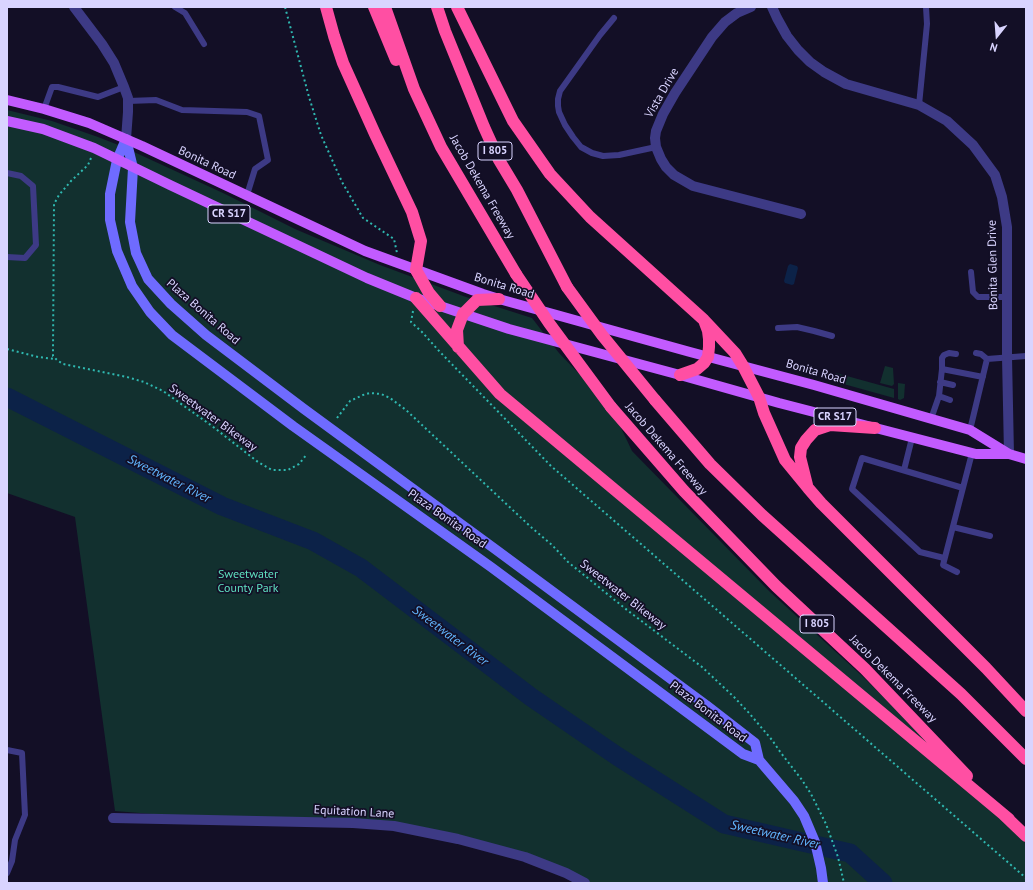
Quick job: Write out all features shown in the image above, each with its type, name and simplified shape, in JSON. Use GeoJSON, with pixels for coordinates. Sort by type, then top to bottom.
{"type":"FeatureCollection","features":[{"type":"Feature","properties":{"kind":"highway"},"geometry":{"type":"LineString","coordinates":[[326,7],[343,63],[412,212],[420,241],[416,270],[429,293],[440,306]]}},
{"type":"Feature","properties":{"kind":"highway"},"geometry":{"type":"LineString","coordinates":[[374,7],[396,61],[414,89]]}},
{"type":"Feature","properties":{"kind":"highway","name":"Jacob Dekema Freeway"},"geometry":{"type":"LineString","coordinates":[[385,7],[414,89],[441,147],[516,274],[549,323],[611,407],[684,491],[776,586],[865,669],[1026,836]]}},
{"type":"Feature","properties":{"kind":"highway","name":"Jacob Dekema Freeway"},"geometry":{"type":"LineString","coordinates":[[437,7],[445,31],[499,160],[517,190],[567,287],[602,335],[710,464],[762,515],[961,694],[1026,759]]}},
{"type":"Feature","properties":{"kind":"highway"},"geometry":{"type":"LineString","coordinates":[[457,7],[513,121],[550,174],[590,217],[704,320],[735,354],[759,397],[764,414],[786,460],[820,503],[981,663],[1026,711]]}},
{"type":"Feature","properties":{"kind":"highway"},"geometry":{"type":"LineString","coordinates":[[416,298],[500,394],[1009,819]]}},
{"type":"Feature","properties":{"kind":"highway"},"geometry":{"type":"LineString","coordinates":[[458,347],[457,330],[463,314],[477,300],[499,299]]}},
{"type":"Feature","properties":{"kind":"highway"},"geometry":{"type":"LineString","coordinates":[[680,375],[697,369],[708,357],[709,339],[704,320]]}},
{"type":"Feature","properties":{"kind":"highway"},"geometry":{"type":"LineString","coordinates":[[808,488],[800,456],[801,448],[815,430],[830,425],[875,428]]}},
{"type":"Feature","properties":{"kind":"main road","name":"Bonita Road"},"geometry":{"type":"LineString","coordinates":[[7,100],[44,109],[89,123],[364,250],[416,270],[499,299],[814,385],[970,430],[1009,454],[1026,459]]}},
{"type":"Feature","properties":{"kind":"main road","name":"Bonita Road"},"geometry":{"type":"LineString","coordinates":[[7,121],[43,130],[94,148],[116,160],[367,278],[416,298],[463,314],[509,329],[912,438],[976,454],[1009,454]]}},
{"type":"Feature","properties":{"kind":"main road","name":"Plaza Bonita Road"},"geometry":{"type":"LineString","coordinates":[[126,139],[116,160],[110,194],[110,220],[117,251],[132,286],[150,312],[172,335],[293,426],[491,567],[743,754],[759,760]]}},
{"type":"Feature","properties":{"kind":"main road","name":"Plaza Bonita Road"},"geometry":{"type":"LineString","coordinates":[[126,139],[133,168],[130,222],[136,253],[148,279],[171,304],[206,334],[304,409],[706,705],[755,743],[759,760],[794,801],[804,816],[814,842],[821,868],[823,883]]}},
{"type":"Feature","properties":{"kind":"street"},"geometry":{"type":"LineString","coordinates":[[74,7],[102,44],[114,63],[124,87],[128,98],[126,139]]}},
{"type":"Feature","properties":{"kind":"street","name":"Vista Drive"},"geometry":{"type":"LineString","coordinates":[[656,147],[656,131],[663,114],[712,37],[725,22],[737,13],[750,7]]}},
{"type":"Feature","properties":{"kind":"street","name":"Bonita Glen Drive"},"geometry":{"type":"LineString","coordinates":[[772,7],[787,36],[810,62],[824,72],[846,84],[919,105],[947,121],[972,145],[995,175],[1002,197],[1007,227],[1009,454]]}},
{"type":"Feature","properties":{"kind":"street"},"geometry":{"type":"LineString","coordinates":[[656,147],[666,167],[674,175],[693,186],[800,214]]}},
{"type":"Feature","properties":{"kind":"street","name":"Equitation Lane"},"geometry":{"type":"LineString","coordinates":[[113,818],[353,823],[394,826],[458,839],[525,857],[585,883]]}},
{"type":"Feature","properties":{"kind":"lane"},"geometry":{"type":"LineString","coordinates":[[175,7],[185,13],[204,44]]}},
{"type":"Feature","properties":{"kind":"lane"},"geometry":{"type":"LineString","coordinates":[[919,105],[927,24],[926,7]]}},
{"type":"Feature","properties":{"kind":"lane"},"geometry":{"type":"LineString","coordinates":[[614,18],[560,91],[558,99],[559,112],[565,125],[581,147],[592,153],[603,156],[619,155],[656,147]]}},
{"type":"Feature","properties":{"kind":"lane"},"geometry":{"type":"LineString","coordinates":[[44,109],[52,87],[58,87],[98,97],[124,87]]}},
{"type":"Feature","properties":{"kind":"lane"},"geometry":{"type":"LineString","coordinates":[[128,101],[156,100],[182,110],[247,112],[259,116],[268,160],[255,168],[247,196]]}},
{"type":"Feature","properties":{"kind":"lane"},"geometry":{"type":"LineString","coordinates":[[7,173],[21,176],[33,186],[36,245],[25,258],[7,257]]}},
{"type":"Feature","properties":{"kind":"lane"},"geometry":{"type":"LineString","coordinates":[[971,272],[973,292],[978,297],[1007,297]]}},
{"type":"Feature","properties":{"kind":"lane"},"geometry":{"type":"LineString","coordinates":[[778,328],[797,327],[832,336]]}},
{"type":"Feature","properties":{"kind":"lane"},"geometry":{"type":"LineString","coordinates":[[931,419],[939,396],[942,358],[944,355],[949,353],[956,354]]}},
{"type":"Feature","properties":{"kind":"lane"},"geometry":{"type":"LineString","coordinates":[[976,353],[981,354],[988,359],[1026,356]]}},
{"type":"Feature","properties":{"kind":"lane"},"geometry":{"type":"LineString","coordinates":[[970,430],[973,407],[988,359]]}},
{"type":"Feature","properties":{"kind":"lane"},"geometry":{"type":"LineString","coordinates":[[942,369],[983,377]]}},
{"type":"Feature","properties":{"kind":"lane"},"geometry":{"type":"LineString","coordinates":[[940,382],[953,385]]}},
{"type":"Feature","properties":{"kind":"lane"},"geometry":{"type":"LineString","coordinates":[[939,396],[950,400]]}},
{"type":"Feature","properties":{"kind":"lane"},"geometry":{"type":"LineString","coordinates":[[904,470],[912,438]]}},
{"type":"Feature","properties":{"kind":"lane"},"geometry":{"type":"LineString","coordinates":[[957,572],[942,565],[972,453]]}},
{"type":"Feature","properties":{"kind":"lane"},"geometry":{"type":"LineString","coordinates":[[944,558],[920,552],[852,489],[862,458],[963,488]]}},
{"type":"Feature","properties":{"kind":"lane"},"geometry":{"type":"LineString","coordinates":[[953,527],[990,536]]}},
{"type":"Feature","properties":{"kind":"lane"},"geometry":{"type":"LineString","coordinates":[[7,750],[22,753],[25,815],[15,840],[12,861],[7,873]]}},
{"type":"Feature","properties":{"kind":"path"},"geometry":{"type":"LineString","coordinates":[[285,7],[309,97],[321,135],[342,182],[363,218],[394,239],[399,264]]}},
{"type":"Feature","properties":{"kind":"path"},"geometry":{"type":"LineString","coordinates":[[57,360],[53,356],[54,204],[63,190],[88,165],[94,148]]}},
{"type":"Feature","properties":{"kind":"path"},"geometry":{"type":"LineString","coordinates":[[416,298],[411,322],[551,466],[1026,878]]}},
{"type":"Feature","properties":{"kind":"path","name":"Sweetwater Bikeway"},"geometry":{"type":"LineString","coordinates":[[7,349],[38,358],[57,360],[63,364],[75,367],[144,382],[163,392],[212,426],[258,462],[272,470],[288,470],[299,464],[307,454]]}},
{"type":"Feature","properties":{"kind":"path","name":"Sweetwater Bikeway"},"geometry":{"type":"LineString","coordinates":[[337,418],[350,401],[363,394],[381,394],[390,398],[406,410],[552,545],[568,562],[631,614],[702,668],[734,697],[772,740],[802,780],[819,809],[833,840],[844,883]]}},
{"type":"Feature","properties":{"kind":"green space","name":"Sweetwater County Park"},"geometry":{"type":"Polygon","coordinates":[[[7,110],[52,121],[121,146],[223,193],[295,229],[380,265],[466,297],[532,318],[559,353],[611,407],[632,451],[769,591],[860,674],[1026,836],[1026,883],[585,883],[570,875],[418,827],[165,815],[115,811],[75,517],[7,493],[7,110]]]}},
{"type":"Feature","properties":{"kind":"green space"},"geometry":{"type":"Polygon","coordinates":[[[885,366],[893,368],[894,384],[892,386],[880,383],[885,366]]]}},
{"type":"Feature","properties":{"kind":"green space"},"geometry":{"type":"Polygon","coordinates":[[[836,373],[894,389],[894,398],[840,383],[834,379],[836,373]]]}},
{"type":"Feature","properties":{"kind":"green space"},"geometry":{"type":"Polygon","coordinates":[[[898,383],[905,384],[904,398],[900,400],[898,399],[898,383]]]}},
{"type":"Feature","properties":{"kind":"water"},"geometry":{"type":"Polygon","coordinates":[[[790,264],[797,266],[798,268],[794,284],[792,285],[785,283],[784,281],[788,266],[790,264]]]}},
{"type":"Feature","properties":{"kind":"waterway","name":"Sweetwater River"},"geometry":{"type":"LineString","coordinates":[[7,397],[222,506],[313,541],[361,568],[531,697],[617,756],[724,824],[850,853],[883,883]]}}]}
